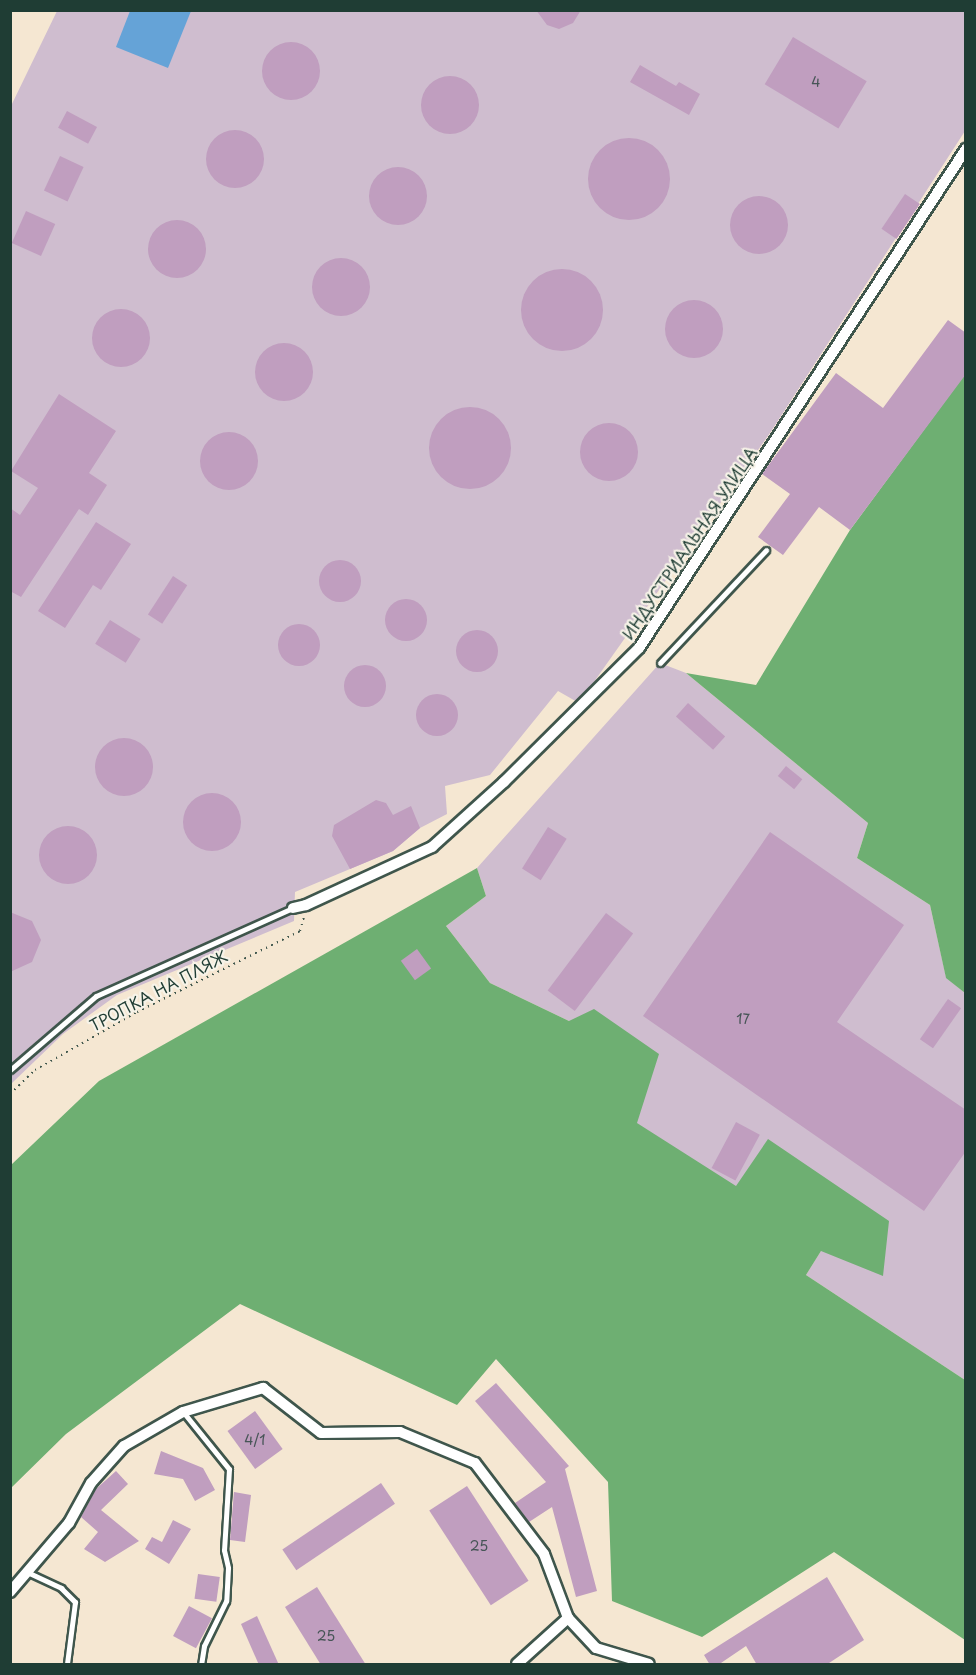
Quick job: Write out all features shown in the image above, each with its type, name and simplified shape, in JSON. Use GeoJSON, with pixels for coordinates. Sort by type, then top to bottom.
{"type":"FeatureCollection","features":[{"type":"Feature","properties":{"kind":"street","name":"ИНДУСТРИАЛЬНАЯ УЛИЦА"},"geometry":{"type":"LineString","coordinates":[[293,908],[306,905],[432,847],[504,782],[639,648],[966,148]]}},
{"type":"Feature","properties":{"kind":"street"},"geometry":{"type":"LineString","coordinates":[[10,1592],[69,1523],[91,1483],[124,1446],[183,1412],[263,1388],[321,1433],[400,1432],[475,1463],[544,1554],[568,1618],[596,1648],[649,1665]]}},
{"type":"Feature","properties":{"kind":"street"},"geometry":{"type":"LineString","coordinates":[[518,1665],[568,1618]]}},
{"type":"Feature","properties":{"kind":"lane"},"geometry":{"type":"LineString","coordinates":[[660,663],[766,550]]}},
{"type":"Feature","properties":{"kind":"lane"},"geometry":{"type":"LineString","coordinates":[[10,1070],[96,996],[293,908]]}},
{"type":"Feature","properties":{"kind":"lane"},"geometry":{"type":"LineString","coordinates":[[183,1412],[229,1469],[224,1550],[228,1568],[226,1601],[204,1646],[201,1665]]}},
{"type":"Feature","properties":{"kind":"lane"},"geometry":{"type":"LineString","coordinates":[[27,1572],[61,1588],[75,1602],[67,1665]]}},
{"type":"Feature","properties":{"kind":"path","name":"ТРОПКА НА ПЛЯЖ"},"geometry":{"type":"LineString","coordinates":[[10,1094],[35,1070],[137,1012],[300,931],[306,905]]}},
{"type":"Feature","properties":{"kind":"shaded area"},"geometry":{"type":"Polygon","coordinates":[[[57,11],[965,11],[965,131],[770,433],[579,703],[558,691],[490,775],[445,786],[447,814],[420,828],[393,851],[295,892],[294,921],[117,995],[63,1034],[11,1084],[10,108],[57,11]]]}},
{"type":"Feature","properties":{"kind":"shaded area"},"geometry":{"type":"Polygon","coordinates":[[[660,663],[686,673],[868,823],[857,858],[930,905],[946,977],[965,993],[965,1380],[806,1275],[821,1251],[768,1140],[736,1187],[636,1123],[658,1054],[569,1021],[490,983],[446,926],[486,896],[477,868],[660,663]]]}},
{"type":"Feature","properties":{"kind":"green space"},"geometry":{"type":"Polygon","coordinates":[[[965,374],[965,993],[946,978],[930,905],[857,858],[868,823],[686,673],[756,685],[850,530],[965,374]]]}},
{"type":"Feature","properties":{"kind":"green space"},"geometry":{"type":"Polygon","coordinates":[[[477,868],[486,896],[446,926],[490,983],[569,1021],[594,1009],[659,1054],[637,1123],[736,1186],[768,1139],[889,1221],[883,1276],[821,1251],[806,1275],[965,1380],[965,1640],[834,1552],[702,1637],[612,1601],[608,1482],[496,1359],[457,1405],[240,1304],[66,1434],[11,1488],[11,1165],[99,1081],[477,868]]]}},
{"type":"Feature","properties":{"kind":"water"},"geometry":{"type":"Polygon","coordinates":[[[130,11],[191,11],[168,68],[116,47],[130,11]]]}},
{"type":"Feature","properties":{"kind":"building"},"geometry":{"type":"Polygon","coordinates":[[[536,10],[581,10],[573,23],[559,29],[547,25],[536,10]]]}},
{"type":"Feature","properties":{"kind":"building"},"geometry":{"type":"Polygon","coordinates":[[[793,37],[867,81],[838,128],[765,84],[793,37]]]}},
{"type":"Feature","properties":{"kind":"building"},"geometry":{"type":"Polygon","coordinates":[[[285,42],[297,42],[312,50],[320,65],[320,77],[312,92],[297,100],[285,100],[270,92],[262,77],[262,65],[270,50],[285,42]]]}},
{"type":"Feature","properties":{"kind":"building"},"geometry":{"type":"Polygon","coordinates":[[[640,65],[676,86],[679,82],[700,94],[689,115],[630,82],[640,65]]]}},
{"type":"Feature","properties":{"kind":"building"},"geometry":{"type":"Polygon","coordinates":[[[444,76],[456,76],[471,84],[479,99],[479,111],[471,126],[456,134],[444,134],[429,126],[421,111],[421,99],[429,84],[444,76]]]}},
{"type":"Feature","properties":{"kind":"building"},"geometry":{"type":"Polygon","coordinates":[[[67,111],[97,127],[88,144],[58,128],[67,111]]]}},
{"type":"Feature","properties":{"kind":"building"},"geometry":{"type":"Polygon","coordinates":[[[229,130],[241,130],[256,138],[264,153],[264,165],[256,180],[241,188],[229,188],[214,180],[206,165],[206,153],[214,138],[229,130]]]}},
{"type":"Feature","properties":{"kind":"building"},"geometry":{"type":"Polygon","coordinates":[[[629,138],[645,141],[658,150],[667,163],[670,179],[667,195],[658,208],[645,217],[629,220],[613,217],[600,208],[591,195],[588,179],[591,163],[600,150],[613,141],[629,138]]]}},
{"type":"Feature","properties":{"kind":"building"},"geometry":{"type":"Polygon","coordinates":[[[60,156],[84,167],[68,201],[44,190],[60,156]]]}},
{"type":"Feature","properties":{"kind":"building"},"geometry":{"type":"Polygon","coordinates":[[[392,167],[404,167],[419,175],[427,190],[427,202],[419,217],[404,225],[392,225],[377,217],[369,202],[369,190],[377,175],[392,167]]]}},
{"type":"Feature","properties":{"kind":"building"},"geometry":{"type":"Polygon","coordinates":[[[905,194],[920,204],[896,239],[882,229],[905,194]]]}},
{"type":"Feature","properties":{"kind":"building"},"geometry":{"type":"Polygon","coordinates":[[[759,196],[770,198],[783,209],[788,225],[786,236],[775,249],[759,254],[748,252],[735,241],[730,225],[732,214],[743,201],[759,196]]]}},
{"type":"Feature","properties":{"kind":"building"},"geometry":{"type":"Polygon","coordinates":[[[26,211],[55,224],[41,256],[12,243],[26,211]]]}},
{"type":"Feature","properties":{"kind":"building"},"geometry":{"type":"Polygon","coordinates":[[[171,220],[183,220],[198,228],[206,243],[206,255],[198,270],[183,278],[171,278],[156,270],[148,255],[148,243],[156,228],[171,220]]]}},
{"type":"Feature","properties":{"kind":"building"},"geometry":{"type":"Polygon","coordinates":[[[335,258],[347,258],[362,266],[370,281],[370,293],[362,308],[347,316],[335,316],[320,308],[312,293],[312,281],[320,266],[335,258]]]}},
{"type":"Feature","properties":{"kind":"building"},"geometry":{"type":"Polygon","coordinates":[[[562,269],[578,272],[591,281],[600,294],[603,310],[600,326],[591,339],[578,348],[562,351],[546,348],[533,339],[524,326],[521,310],[524,294],[533,281],[546,272],[562,269]]]}},
{"type":"Feature","properties":{"kind":"building"},"geometry":{"type":"Polygon","coordinates":[[[694,300],[705,302],[718,313],[723,329],[721,340],[710,353],[694,358],[683,356],[670,345],[665,329],[667,318],[678,305],[694,300]]]}},
{"type":"Feature","properties":{"kind":"building"},"geometry":{"type":"Polygon","coordinates":[[[115,309],[127,309],[142,317],[150,332],[150,344],[142,359],[127,367],[115,367],[100,359],[92,344],[92,332],[100,317],[115,309]]]}},
{"type":"Feature","properties":{"kind":"building"},"geometry":{"type":"Polygon","coordinates":[[[948,320],[966,333],[966,374],[850,530],[819,507],[783,555],[758,537],[790,494],[762,474],[836,373],[883,408],[948,320]]]}},
{"type":"Feature","properties":{"kind":"building"},"geometry":{"type":"Polygon","coordinates":[[[278,343],[290,343],[305,351],[313,366],[313,378],[305,393],[290,401],[278,401],[263,393],[255,378],[255,366],[263,351],[278,343]]]}},
{"type":"Feature","properties":{"kind":"building"},"geometry":{"type":"Polygon","coordinates":[[[59,394],[116,431],[89,473],[107,485],[88,515],[79,509],[21,597],[10,591],[10,508],[20,515],[38,488],[11,471],[59,394]]]}},
{"type":"Feature","properties":{"kind":"building"},"geometry":{"type":"Polygon","coordinates":[[[470,407],[486,410],[499,419],[508,432],[511,448],[508,464],[499,477],[486,486],[470,489],[454,486],[441,477],[432,464],[429,448],[432,432],[441,419],[454,410],[470,407]]]}},
{"type":"Feature","properties":{"kind":"building"},"geometry":{"type":"Polygon","coordinates":[[[609,423],[620,425],[633,436],[638,452],[636,463],[625,476],[609,481],[598,479],[585,468],[580,452],[582,441],[593,428],[609,423]]]}},
{"type":"Feature","properties":{"kind":"building"},"geometry":{"type":"Polygon","coordinates":[[[223,432],[235,432],[250,440],[258,455],[258,467],[250,482],[235,490],[223,490],[208,482],[200,467],[200,455],[208,440],[223,432]]]}},
{"type":"Feature","properties":{"kind":"building"},"geometry":{"type":"Polygon","coordinates":[[[96,522],[131,544],[101,590],[93,585],[65,628],[38,611],[96,522]]]}},
{"type":"Feature","properties":{"kind":"building"},"geometry":{"type":"Polygon","coordinates":[[[340,560],[355,566],[361,581],[355,596],[340,602],[325,596],[319,581],[325,566],[340,560]]]}},
{"type":"Feature","properties":{"kind":"building"},"geometry":{"type":"Polygon","coordinates":[[[173,576],[187,585],[162,624],[148,615],[173,576]]]}},
{"type":"Feature","properties":{"kind":"building"},"geometry":{"type":"Polygon","coordinates":[[[406,599],[421,605],[427,620],[421,635],[406,641],[391,635],[385,620],[391,605],[406,599]]]}},
{"type":"Feature","properties":{"kind":"building"},"geometry":{"type":"Polygon","coordinates":[[[110,620],[141,639],[126,663],[95,644],[110,620]]]}},
{"type":"Feature","properties":{"kind":"building"},"geometry":{"type":"Polygon","coordinates":[[[299,624],[314,630],[320,645],[314,660],[299,666],[284,660],[278,645],[284,630],[299,624]]]}},
{"type":"Feature","properties":{"kind":"building"},"geometry":{"type":"Polygon","coordinates":[[[477,630],[492,636],[498,651],[492,666],[477,672],[462,666],[456,651],[462,636],[477,630]]]}},
{"type":"Feature","properties":{"kind":"building"},"geometry":{"type":"Polygon","coordinates":[[[365,665],[380,671],[386,686],[380,701],[365,707],[350,701],[344,686],[350,671],[365,665]]]}},
{"type":"Feature","properties":{"kind":"building"},"geometry":{"type":"Polygon","coordinates":[[[437,694],[452,700],[458,715],[452,730],[437,736],[422,730],[416,715],[422,700],[437,694]]]}},
{"type":"Feature","properties":{"kind":"building"},"geometry":{"type":"Polygon","coordinates":[[[688,703],[725,736],[713,750],[676,716],[688,703]]]}},
{"type":"Feature","properties":{"kind":"building"},"geometry":{"type":"Polygon","coordinates":[[[124,738],[140,743],[148,751],[153,767],[148,783],[140,791],[124,796],[108,791],[100,783],[95,767],[100,751],[108,743],[124,738]]]}},
{"type":"Feature","properties":{"kind":"building"},"geometry":{"type":"Polygon","coordinates":[[[786,766],[802,779],[794,789],[778,776],[786,766]]]}},
{"type":"Feature","properties":{"kind":"building"},"geometry":{"type":"Polygon","coordinates":[[[212,793],[228,798],[236,806],[241,822],[236,838],[228,846],[212,851],[196,846],[188,838],[183,822],[188,806],[196,798],[212,793]]]}},
{"type":"Feature","properties":{"kind":"building"},"geometry":{"type":"Polygon","coordinates":[[[376,800],[386,803],[393,815],[411,806],[420,828],[393,851],[350,869],[332,836],[334,825],[376,800]]]}},
{"type":"Feature","properties":{"kind":"building"},"geometry":{"type":"Polygon","coordinates":[[[68,826],[84,831],[92,839],[97,855],[92,871],[84,879],[68,884],[52,879],[44,871],[39,855],[44,839],[52,831],[68,826]]]}},
{"type":"Feature","properties":{"kind":"building"},"geometry":{"type":"Polygon","coordinates":[[[548,827],[567,839],[541,880],[522,869],[548,827]]]}},
{"type":"Feature","properties":{"kind":"building"},"geometry":{"type":"Polygon","coordinates":[[[770,832],[904,925],[837,1022],[966,1110],[966,1151],[924,1211],[643,1016],[770,832]]]}},
{"type":"Feature","properties":{"kind":"building"},"geometry":{"type":"Polygon","coordinates":[[[10,912],[32,921],[41,940],[32,962],[10,972],[10,912]]]}},
{"type":"Feature","properties":{"kind":"building"},"geometry":{"type":"Polygon","coordinates":[[[606,913],[633,933],[575,1011],[548,990],[606,913]]]}},
{"type":"Feature","properties":{"kind":"building"},"geometry":{"type":"Polygon","coordinates":[[[417,949],[431,968],[415,980],[401,961],[417,949]]]}},
{"type":"Feature","properties":{"kind":"building"},"geometry":{"type":"Polygon","coordinates":[[[948,999],[961,1008],[933,1048],[920,1039],[948,999]]]}},
{"type":"Feature","properties":{"kind":"building"},"geometry":{"type":"Polygon","coordinates":[[[736,1122],[760,1135],[735,1181],[712,1168],[736,1122]]]}},
{"type":"Feature","properties":{"kind":"building"},"geometry":{"type":"Polygon","coordinates":[[[496,1383],[569,1466],[565,1469],[597,1591],[576,1597],[552,1507],[529,1522],[515,1503],[546,1482],[475,1401],[496,1383]]]}},
{"type":"Feature","properties":{"kind":"building"},"geometry":{"type":"Polygon","coordinates":[[[255,1411],[283,1449],[255,1469],[227,1431],[255,1411]]]}},
{"type":"Feature","properties":{"kind":"building"},"geometry":{"type":"Polygon","coordinates":[[[161,1451],[203,1468],[215,1490],[195,1501],[183,1479],[154,1474],[161,1451]]]}},
{"type":"Feature","properties":{"kind":"building"},"geometry":{"type":"Polygon","coordinates":[[[116,1471],[128,1484],[101,1510],[139,1541],[105,1562],[84,1549],[98,1532],[81,1517],[96,1489],[116,1471]]]}},
{"type":"Feature","properties":{"kind":"building"},"geometry":{"type":"Polygon","coordinates":[[[381,1483],[395,1504],[296,1570],[282,1550],[381,1483]]]}},
{"type":"Feature","properties":{"kind":"building"},"geometry":{"type":"Polygon","coordinates":[[[467,1486],[529,1581],[491,1605],[429,1511],[467,1486]]]}},
{"type":"Feature","properties":{"kind":"building"},"geometry":{"type":"Polygon","coordinates":[[[234,1492],[251,1495],[245,1542],[230,1540],[234,1492]]]}},
{"type":"Feature","properties":{"kind":"building"},"geometry":{"type":"Polygon","coordinates":[[[173,1520],[191,1529],[169,1564],[145,1549],[152,1537],[162,1542],[173,1520]]]}},
{"type":"Feature","properties":{"kind":"building"},"geometry":{"type":"Polygon","coordinates":[[[198,1574],[220,1577],[216,1602],[195,1599],[198,1574]]]}},
{"type":"Feature","properties":{"kind":"building"},"geometry":{"type":"Polygon","coordinates":[[[827,1577],[864,1640],[826,1665],[757,1665],[746,1646],[718,1665],[710,1665],[704,1655],[827,1577]]]}},
{"type":"Feature","properties":{"kind":"building"},"geometry":{"type":"Polygon","coordinates":[[[317,1587],[366,1665],[321,1665],[285,1607],[317,1587]]]}},
{"type":"Feature","properties":{"kind":"building"},"geometry":{"type":"Polygon","coordinates":[[[189,1606],[212,1618],[196,1648],[173,1636],[189,1606]]]}},
{"type":"Feature","properties":{"kind":"building"},"geometry":{"type":"Polygon","coordinates":[[[257,1616],[279,1665],[259,1665],[241,1624],[257,1616]]]}}]}
